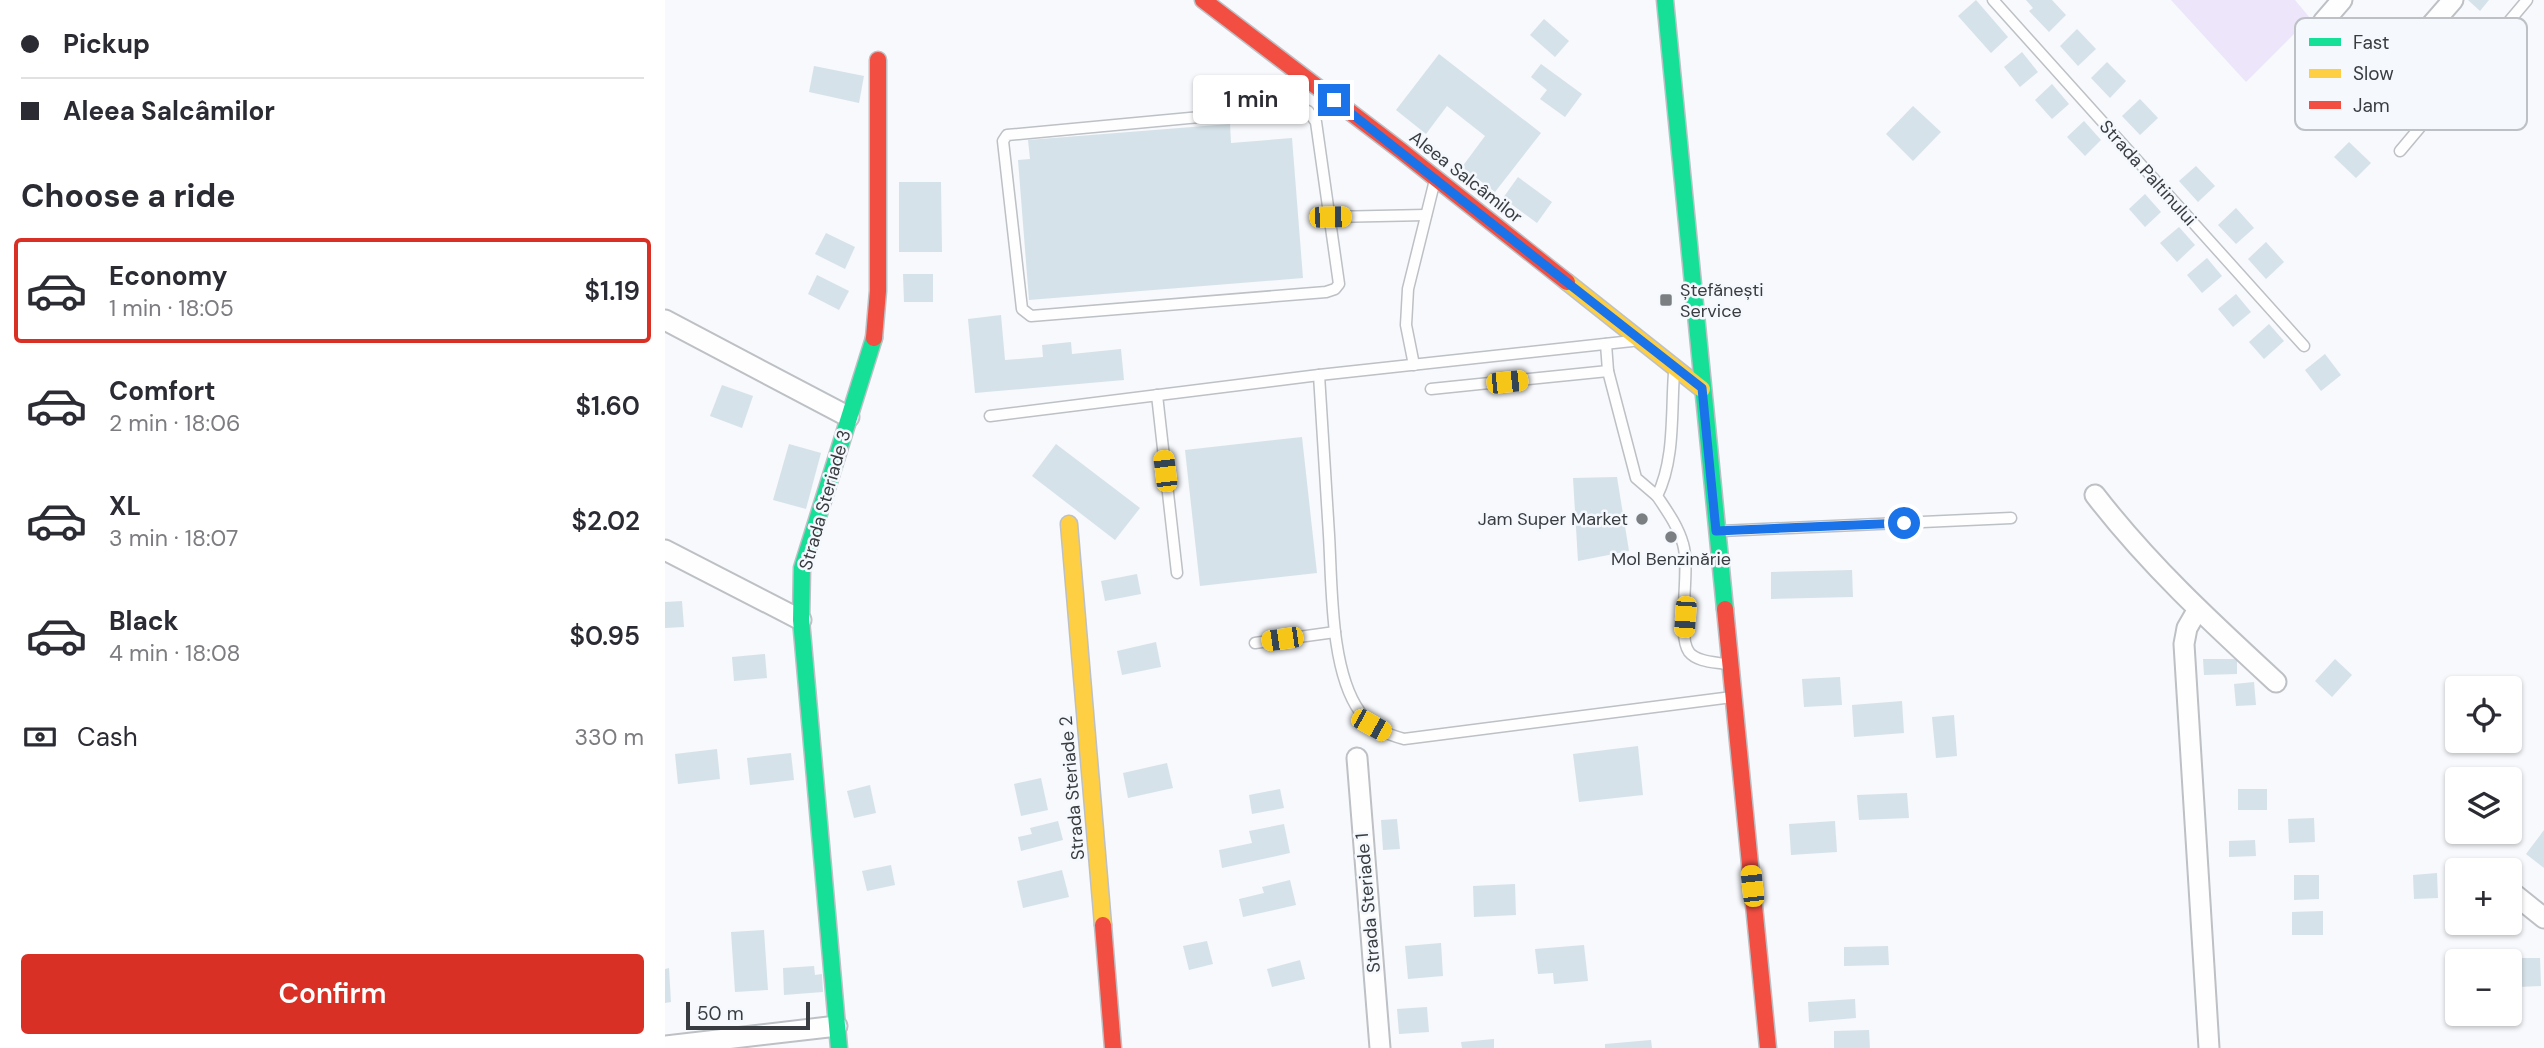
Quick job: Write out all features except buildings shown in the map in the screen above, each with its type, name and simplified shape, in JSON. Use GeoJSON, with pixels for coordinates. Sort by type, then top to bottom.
{"type":"FeatureCollection","features":[{"type":"Feature","properties":{"kind":"street","name":"Aleea Salcâmilor"},"geometry":{"type":"LineString","coordinates":[[1203,0],[1702,388]]}},
{"type":"Feature","properties":{"kind":"street"},"geometry":{"type":"LineString","coordinates":[[1665,0],[1768,1048]]}},
{"type":"Feature","properties":{"kind":"street"},"geometry":{"type":"LineString","coordinates":[[2326,18],[2342,0]]}},
{"type":"Feature","properties":{"kind":"street"},"geometry":{"type":"LineString","coordinates":[[2437,18],[2453,0]]}},
{"type":"Feature","properties":{"kind":"street","name":"Strada Steriade 3"},"geometry":{"type":"LineString","coordinates":[[839,1048],[801,620],[802,568],[876,330],[878,60]]}},
{"type":"Feature","properties":{"kind":"street"},"geometry":{"type":"LineString","coordinates":[[665,320],[849,417]]}},
{"type":"Feature","properties":{"kind":"street"},"geometry":{"type":"LineString","coordinates":[[2095,495],[2128,538],[2276,682]]}},
{"type":"Feature","properties":{"kind":"street","name":"Strada Steriade 2"},"geometry":{"type":"LineString","coordinates":[[1069,524],[1113,1048]]}},
{"type":"Feature","properties":{"kind":"street"},"geometry":{"type":"LineString","coordinates":[[665,550],[801,620]]}},
{"type":"Feature","properties":{"kind":"street"},"geometry":{"type":"LineString","coordinates":[[2198,609],[2187,628],[2184,644],[2209,1048]]}},
{"type":"Feature","properties":{"kind":"street","name":"Strada Steriade 1"},"geometry":{"type":"LineString","coordinates":[[1357,758],[1380,1048]]}},
{"type":"Feature","properties":{"kind":"street"},"geometry":{"type":"LineString","coordinates":[[2522,900],[2544,918]]}},
{"type":"Feature","properties":{"kind":"street"},"geometry":{"type":"LineString","coordinates":[[665,1046],[837,1026]]}},
{"type":"Feature","properties":{"kind":"lane","name":"Strada Paltinului"},"geometry":{"type":"LineString","coordinates":[[1993,0],[2304,346]]}},
{"type":"Feature","properties":{"kind":"lane"},"geometry":{"type":"LineString","coordinates":[[2513,18],[2528,0]]}},
{"type":"Feature","properties":{"kind":"lane"},"geometry":{"type":"LineString","coordinates":[[1297,108],[1308,111],[1317,122],[1330,217],[1339,285],[1326,292],[1031,316],[1020,305],[1003,141],[1011,133],[1297,108]]}},
{"type":"Feature","properties":{"kind":"lane"},"geometry":{"type":"LineString","coordinates":[[2400,151],[2418,130]]}},
{"type":"Feature","properties":{"kind":"lane"},"geometry":{"type":"LineString","coordinates":[[1414,365],[1406,325],[1408,289],[1435,178]]}},
{"type":"Feature","properties":{"kind":"lane"},"geometry":{"type":"LineString","coordinates":[[1330,217],[1426,215]]}},
{"type":"Feature","properties":{"kind":"lane"},"geometry":{"type":"LineString","coordinates":[[990,416],[1319,375],[1643,340]]}},
{"type":"Feature","properties":{"kind":"lane"},"geometry":{"type":"LineString","coordinates":[[1606,344],[1608,371],[1636,478],[1657,496],[1673,519],[1684,545],[1686,600],[1683,634],[1689,653],[1701,660],[1729,665]]}},
{"type":"Feature","properties":{"kind":"lane"},"geometry":{"type":"LineString","coordinates":[[1657,496],[1665,479],[1668,458],[1674,366]]}},
{"type":"Feature","properties":{"kind":"lane"},"geometry":{"type":"LineString","coordinates":[[1431,389],[1608,371]]}},
{"type":"Feature","properties":{"kind":"lane"},"geometry":{"type":"LineString","coordinates":[[1319,375],[1335,632],[1344,678],[1358,710],[1371,725],[1404,739],[1732,697]]}},
{"type":"Feature","properties":{"kind":"lane"},"geometry":{"type":"LineString","coordinates":[[1157,395],[1177,573]]}},
{"type":"Feature","properties":{"kind":"lane"},"geometry":{"type":"LineString","coordinates":[[1716,531],[2011,518]]}},
{"type":"Feature","properties":{"kind":"lane"},"geometry":{"type":"LineString","coordinates":[[1255,643],[1335,632]]}},
{"type":"Feature","properties":{"kind":"shaded area"},"geometry":{"type":"Polygon","coordinates":[[[2171,0],[2295,0],[2310,18],[2295,18],[2295,33],[2246,82],[2171,0]]]}},
{"type":"Feature","properties":{"kind":"traffic: fast"},"geometry":{"type":"LineString","coordinates":[[1665,0],[1725,609]]}},
{"type":"Feature","properties":{"kind":"traffic: fast"},"geometry":{"type":"LineString","coordinates":[[839,1048],[801,620],[802,568],[874,338]]}},
{"type":"Feature","properties":{"kind":"traffic: slow"},"geometry":{"type":"LineString","coordinates":[[1567,282],[1702,389]]}},
{"type":"Feature","properties":{"kind":"traffic: slow"},"geometry":{"type":"LineString","coordinates":[[1069,524],[1103,925]]}},
{"type":"Feature","properties":{"kind":"traffic: jam"},"geometry":{"type":"LineString","coordinates":[[1203,0],[1567,282]]}},
{"type":"Feature","properties":{"kind":"traffic: jam"},"geometry":{"type":"LineString","coordinates":[[874,338],[878,291],[878,60]]}},
{"type":"Feature","properties":{"kind":"traffic: jam"},"geometry":{"type":"LineString","coordinates":[[1725,609],[1768,1048]]}},
{"type":"Feature","properties":{"kind":"traffic: jam"},"geometry":{"type":"LineString","coordinates":[[1103,925],[1113,1048]]}},
{"type":"Feature","properties":{"kind":"place","name":"Ștefănești Service"},"geometry":{"type":"Point","coordinates":[1666,300]}},
{"type":"Feature","properties":{"kind":"place","name":"Jam Super Market"},"geometry":{"type":"Point","coordinates":[1642,519]}},
{"type":"Feature","properties":{"kind":"place","name":"Mol Benzinărie"},"geometry":{"type":"Point","coordinates":[1671,537]}},
{"type":"Feature","properties":{"kind":"route"},"geometry":{"type":"LineString","coordinates":[[1334,100],[1702,388],[1716,531],[1904,523]]}}]}
